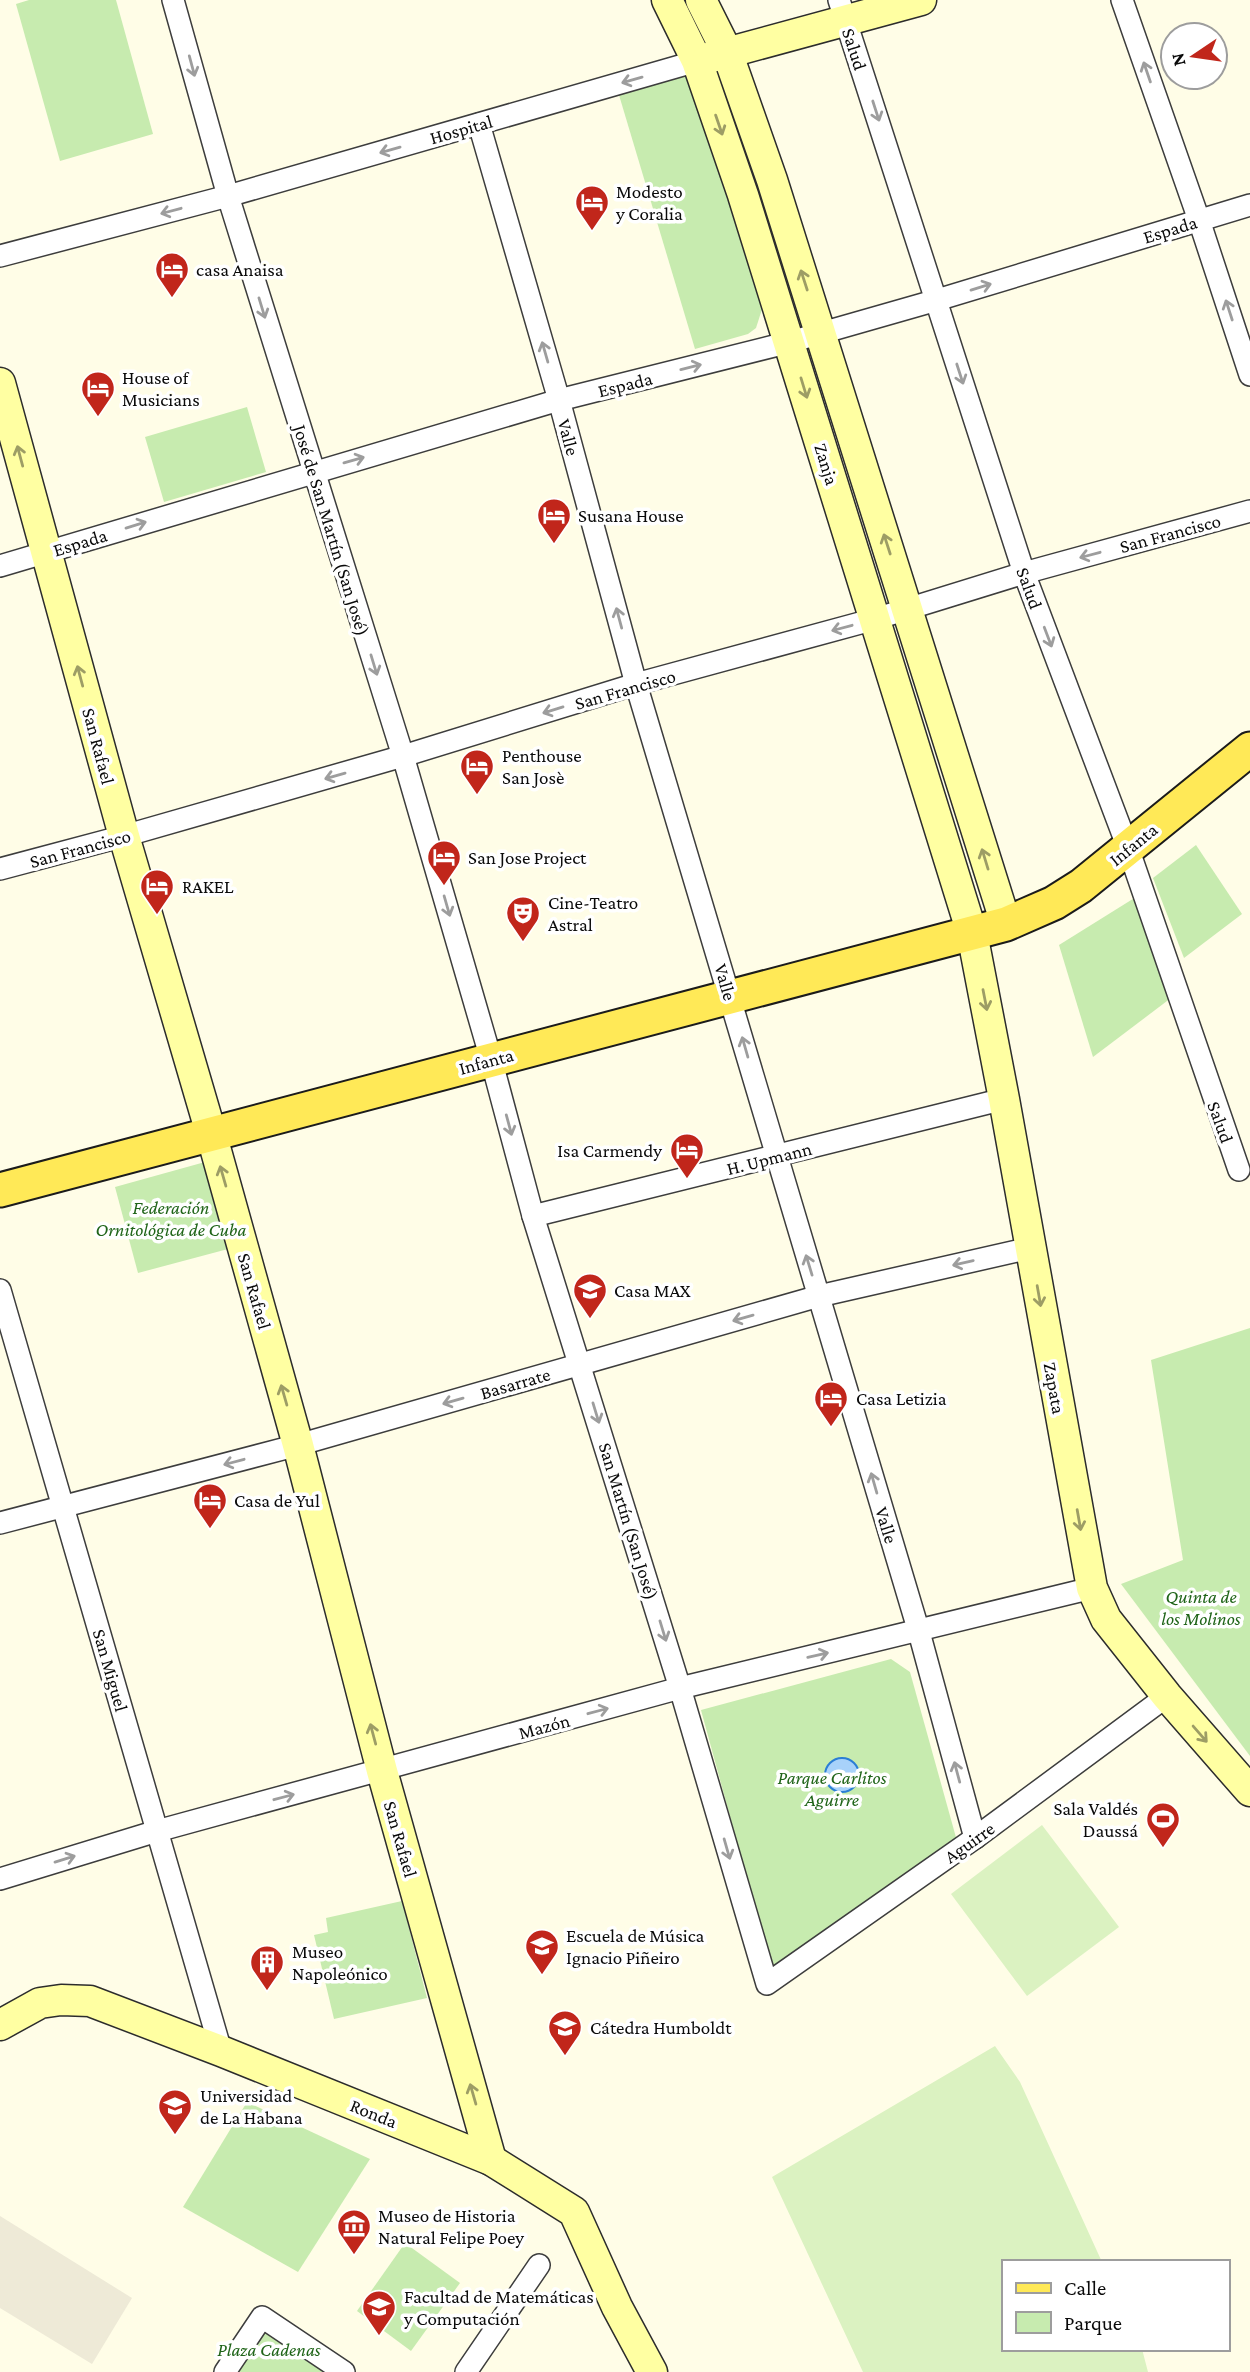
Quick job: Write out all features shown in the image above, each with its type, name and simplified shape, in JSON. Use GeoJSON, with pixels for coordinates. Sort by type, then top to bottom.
{"type":"FeatureCollection","features":[{"type":"Feature","properties":{"kind":"main road","name":"Zanja"},"geometry":{"type":"LineString","coordinates":[[667,0],[697,61],[790,342],[972,933]]}},
{"type":"Feature","properties":{"kind":"main road","name":"Zanja"},"geometry":{"type":"LineString","coordinates":[[701,0],[727,52],[772,180],[1006,924]]}},
{"type":"Feature","properties":{"kind":"main road","name":"Hospital"},"geometry":{"type":"LineString","coordinates":[[697,61],[842,10],[921,0]]}},
{"type":"Feature","properties":{"kind":"main road","name":"San Rafael"},"geometry":{"type":"LineString","coordinates":[[0,383],[124,836],[211,1133],[298,1446],[382,1771],[491,2160]]}},
{"type":"Feature","properties":{"kind":"main road","name":"Infanta"},"geometry":{"type":"LineString","coordinates":[[0,1191],[730,995],[1006,924],[1054,903],[1082,886],[1250,749]]}},
{"type":"Feature","properties":{"kind":"main road","name":"Zapata"},"geometry":{"type":"LineString","coordinates":[[972,933],[1092,1588],[1106,1619],[1167,1696],[1250,1791]]}},
{"type":"Feature","properties":{"kind":"main road","name":"Ronda"},"geometry":{"type":"LineString","coordinates":[[0,2025],[40,2003],[61,2000],[90,2001],[491,2160],[574,2212],[617,2306],[652,2372]]}},
{"type":"Feature","properties":{"kind":"street","name":"José de San Martín (San José)"},"geometry":{"type":"LineString","coordinates":[[173,0],[228,196],[403,756],[491,1059]]}},
{"type":"Feature","properties":{"kind":"street"},"geometry":{"type":"LineString","coordinates":[[1122,0],[1250,375]]}},
{"type":"Feature","properties":{"kind":"street","name":"Salud"},"geometry":{"type":"LineString","coordinates":[[842,10],[1024,573],[1128,848],[1239,1170]]}},
{"type":"Feature","properties":{"kind":"street","name":"Hospital"},"geometry":{"type":"LineString","coordinates":[[0,256],[228,196],[697,61]]}},
{"type":"Feature","properties":{"kind":"street","name":"Valle"},"geometry":{"type":"LineString","coordinates":[[479,124],[559,400],[636,684],[730,995],[775,1157],[919,1632],[975,1838]]}},
{"type":"Feature","properties":{"kind":"street","name":"Espada"},"geometry":{"type":"LineString","coordinates":[[0,566],[559,400],[790,342],[937,300],[1250,205]]}},
{"type":"Feature","properties":{"kind":"street","name":"San Francisco"},"geometry":{"type":"LineString","coordinates":[[0,869],[403,756],[636,684],[875,619],[1024,573],[1250,511]]}},
{"type":"Feature","properties":{"kind":"street","name":"San Martín (San José)"},"geometry":{"type":"LineString","coordinates":[[491,1059],[533,1216],[680,1688],[767,1983]]}},
{"type":"Feature","properties":{"kind":"street","name":"H. Upmann"},"geometry":{"type":"LineString","coordinates":[[533,1216],[1004,1098]]}},
{"type":"Feature","properties":{"kind":"street","name":"Basarrate"},"geometry":{"type":"LineString","coordinates":[[0,1522],[298,1446],[819,1296],[1030,1248]]}},
{"type":"Feature","properties":{"kind":"street","name":"San Miguel"},"geometry":{"type":"LineString","coordinates":[[0,1290],[221,2051]]}},
{"type":"Feature","properties":{"kind":"street","name":"Mazón"},"geometry":{"type":"LineString","coordinates":[[0,1879],[157,1831],[680,1688],[1092,1588]]}},
{"type":"Feature","properties":{"kind":"street","name":"Aguirre"},"geometry":{"type":"LineString","coordinates":[[767,1983],[975,1838],[1167,1696]]}},
{"type":"Feature","properties":{"kind":"street"},"geometry":{"type":"LineString","coordinates":[[466,2372],[539,2265]]}},
{"type":"Feature","properties":{"kind":"street"},"geometry":{"type":"LineString","coordinates":[[225,2372],[262,2317],[344,2372]]}},
{"type":"Feature","properties":{"kind":"green space"},"geometry":{"type":"Polygon","coordinates":[[[29,0],[116,0],[153,134],[60,161],[16,4],[29,0]]]}},
{"type":"Feature","properties":{"kind":"green space"},"geometry":{"type":"Polygon","coordinates":[[[697,61],[764,303],[756,328],[748,334],[695,349],[616,85],[697,61]]]}},
{"type":"Feature","properties":{"kind":"green space"},"geometry":{"type":"Polygon","coordinates":[[[247,407],[266,472],[164,502],[145,437],[247,407]]]}},
{"type":"Feature","properties":{"kind":"green space"},"geometry":{"type":"Polygon","coordinates":[[[1196,845],[1242,914],[1184,958],[1153,878],[1196,845]]]}},
{"type":"Feature","properties":{"kind":"green space"},"geometry":{"type":"Polygon","coordinates":[[[1136,897],[1171,998],[1093,1057],[1059,945],[1136,897]]]}},
{"type":"Feature","properties":{"kind":"green space","name":"Federación Ornitológica de Cuba"},"geometry":{"type":"Polygon","coordinates":[[[205,1162],[228,1249],[138,1273],[115,1187],[205,1162]]]}},
{"type":"Feature","properties":{"kind":"green space","name":"Quinta de los Molinos"},"geometry":{"type":"Polygon","coordinates":[[[1250,1328],[1250,1756],[1121,1584],[1183,1560],[1151,1360],[1250,1328]]]}},
{"type":"Feature","properties":{"kind":"green space","name":"Parque Carlitos Aguirre"},"geometry":{"type":"Polygon","coordinates":[[[891,1659],[910,1672],[957,1841],[771,1967],[701,1710],[891,1659]]]}},
{"type":"Feature","properties":{"kind":"green space"},"geometry":{"type":"Polygon","coordinates":[[[1042,1825],[1119,1927],[1027,1996],[951,1894],[1042,1825]]]}},
{"type":"Feature","properties":{"kind":"green space"},"geometry":{"type":"Polygon","coordinates":[[[402,1901],[427,1998],[334,2019],[314,1935],[328,1932],[326,1918],[402,1901]]]}},
{"type":"Feature","properties":{"kind":"green space"},"geometry":{"type":"Polygon","coordinates":[[[995,2046],[1020,2082],[1101,2260],[1002,2260],[1002,2351],[1143,2351],[1148,2372],[863,2372],[772,2177],[995,2046]]]}},
{"type":"Feature","properties":{"kind":"green space"},"geometry":{"type":"Polygon","coordinates":[[[247,2102],[370,2159],[298,2272],[183,2207],[247,2102]]]}},
{"type":"Feature","properties":{"kind":"green space"},"geometry":{"type":"Polygon","coordinates":[[[405,2243],[460,2283],[411,2351],[357,2311],[405,2243]]]}},
{"type":"Feature","properties":{"kind":"green space","name":"Plaza Cadenas"},"geometry":{"type":"Polygon","coordinates":[[[262,2317],[344,2372],[225,2372],[262,2317]]]}},
{"type":"Feature","properties":{"kind":"shaded area"},"geometry":{"type":"Polygon","coordinates":[[[0,2216],[132,2298],[92,2364],[0,2308],[0,2216]]]}},
{"type":"Feature","properties":{"kind":"water"},"geometry":{"type":"Polygon","coordinates":[[[842,1758],[854,1763],[859,1775],[854,1787],[842,1792],[830,1787],[825,1775],[830,1763],[842,1758]]]}},
{"type":"Feature","properties":{"kind":"place","name":"Modesto y Coralia"},"geometry":{"type":"Point","coordinates":[592,232]}},
{"type":"Feature","properties":{"kind":"place","name":"casa Anaisa"},"geometry":{"type":"Point","coordinates":[172,299]}},
{"type":"Feature","properties":{"kind":"place","name":"House of Musicians"},"geometry":{"type":"Point","coordinates":[98,418]}},
{"type":"Feature","properties":{"kind":"place","name":"Susana House"},"geometry":{"type":"Point","coordinates":[554,545]}},
{"type":"Feature","properties":{"kind":"place","name":"Penthouse San Josè"},"geometry":{"type":"Point","coordinates":[477,796]}},
{"type":"Feature","properties":{"kind":"place","name":"San Jose Project"},"geometry":{"type":"Point","coordinates":[444,887]}},
{"type":"Feature","properties":{"kind":"place","name":"RAKEL"},"geometry":{"type":"Point","coordinates":[157,916]}},
{"type":"Feature","properties":{"kind":"place","name":"Cine-Teatro Astral"},"geometry":{"type":"Point","coordinates":[523,943]}},
{"type":"Feature","properties":{"kind":"place","name":"Isa Carmendy"},"geometry":{"type":"Point","coordinates":[687,1180]}},
{"type":"Feature","properties":{"kind":"place","name":"Casa MAX"},"geometry":{"type":"Point","coordinates":[590,1320]}},
{"type":"Feature","properties":{"kind":"place","name":"Casa Letizia"},"geometry":{"type":"Point","coordinates":[831,1428]}},
{"type":"Feature","properties":{"kind":"place","name":"Casa de Yul"},"geometry":{"type":"Point","coordinates":[210,1530]}},
{"type":"Feature","properties":{"kind":"place","name":"Sala Valdés Daussá"},"geometry":{"type":"Point","coordinates":[1163,1849]}},
{"type":"Feature","properties":{"kind":"place","name":"Escuela de Música Ignacio Piñeiro"},"geometry":{"type":"Point","coordinates":[542,1976]}},
{"type":"Feature","properties":{"kind":"place","name":"Museo Napoleónico"},"geometry":{"type":"Point","coordinates":[267,1992]}},
{"type":"Feature","properties":{"kind":"place","name":"Cátedra Humboldt"},"geometry":{"type":"Point","coordinates":[565,2057]}},
{"type":"Feature","properties":{"kind":"place","name":"Universidad de La Habana"},"geometry":{"type":"Point","coordinates":[175,2136]}},
{"type":"Feature","properties":{"kind":"place","name":"Museo de Historia Natural Felipe Poey"},"geometry":{"type":"Point","coordinates":[354,2256]}},
{"type":"Feature","properties":{"kind":"place","name":"Facultad de Matemáticas y Computación"},"geometry":{"type":"Point","coordinates":[379,2337]}}]}
